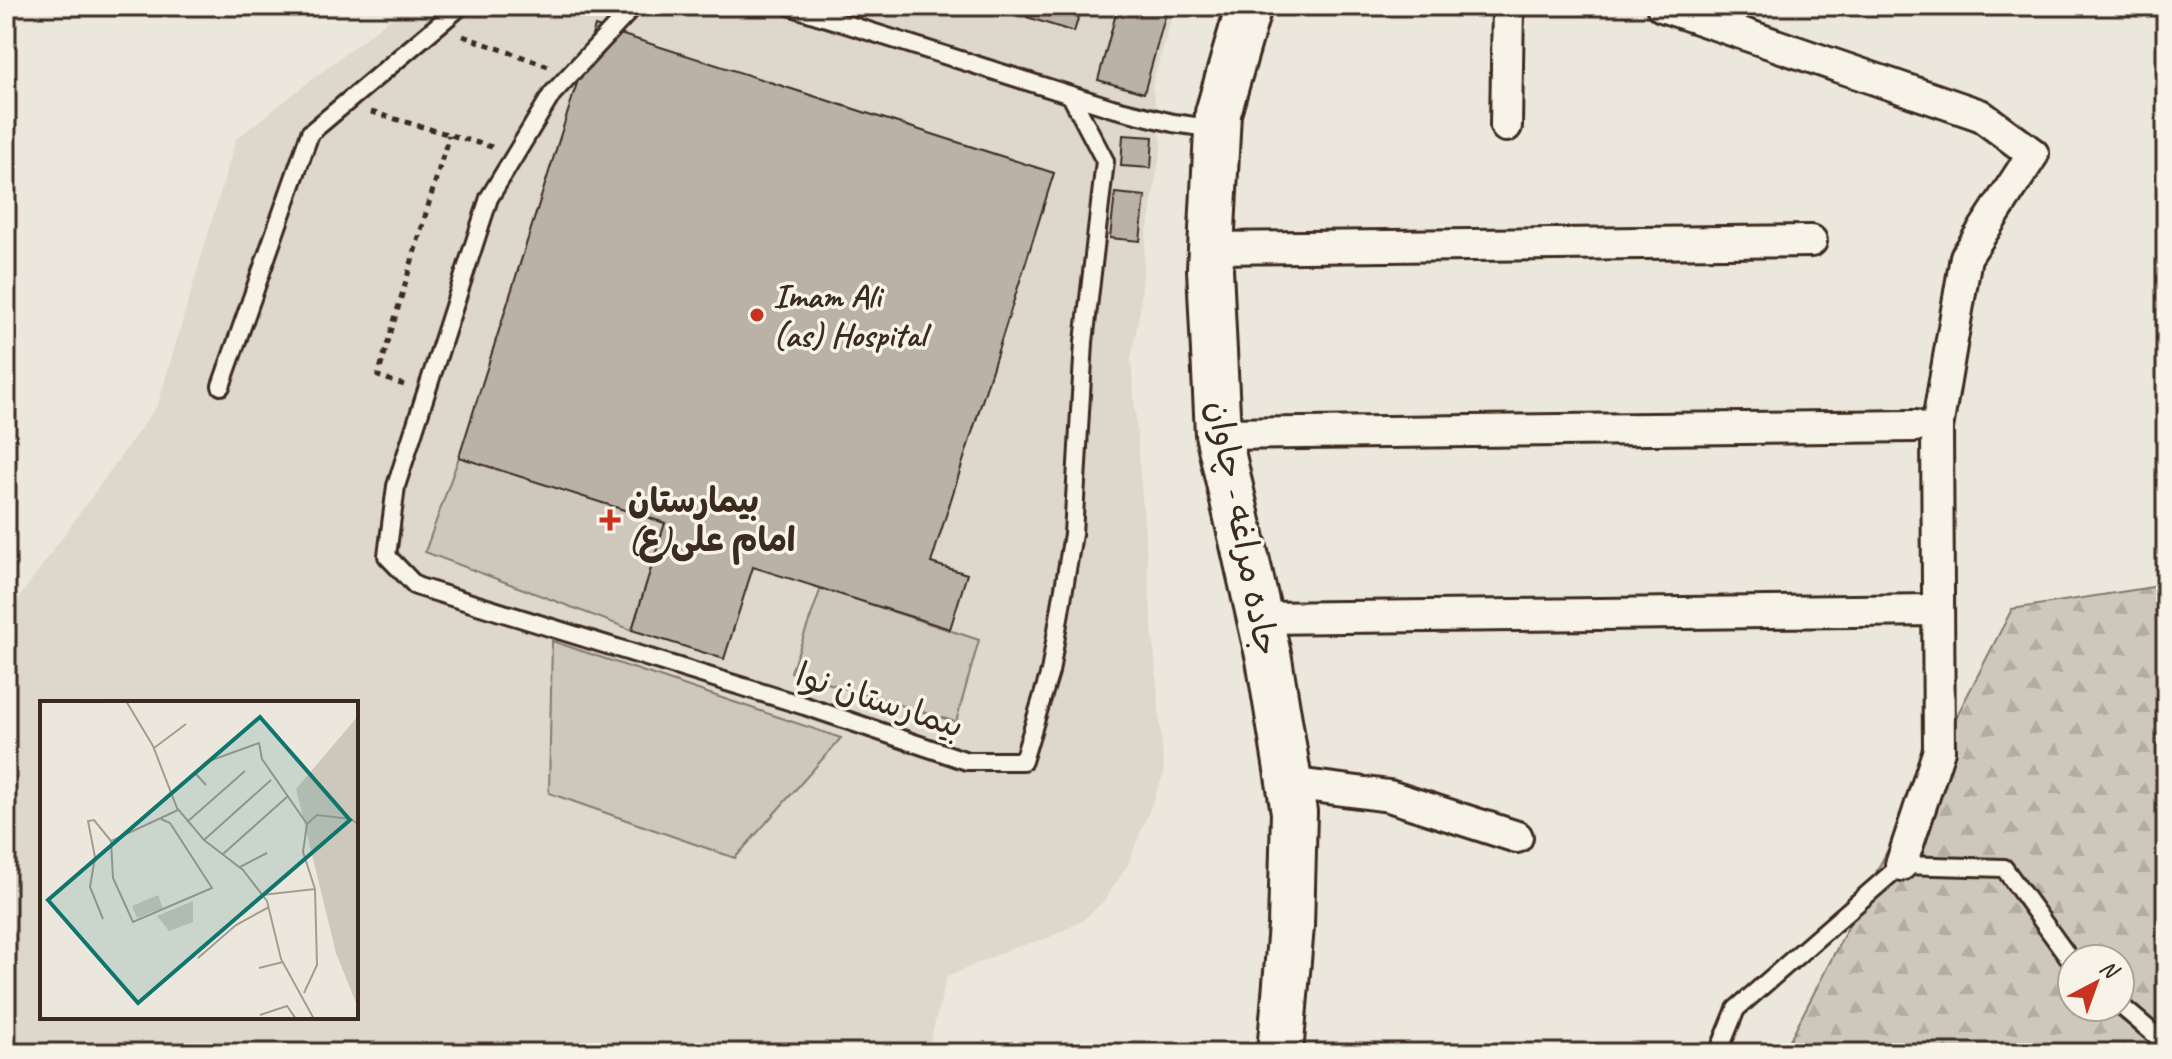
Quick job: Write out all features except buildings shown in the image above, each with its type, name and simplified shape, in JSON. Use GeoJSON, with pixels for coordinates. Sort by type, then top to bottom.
{"type":"FeatureCollection","features":[{"type":"Feature","properties":{"kind":"street","name":"جاده مراغه - چاوان"},"geometry":{"type":"LineString","coordinates":[[1249,6],[1218,113],[1211,248],[1218,434],[1259,618],[1294,812],[1291,926],[1280,1053]]}},
{"type":"Feature","properties":{"kind":"street"},"geometry":{"type":"LineString","coordinates":[[1506,126],[1508,6]]}},
{"type":"Feature","properties":{"kind":"street"},"geometry":{"type":"LineString","coordinates":[[1662,6],[1980,115],[2033,154],[1966,257],[1937,428],[1939,750],[1901,865]]}},
{"type":"Feature","properties":{"kind":"street"},"geometry":{"type":"LineString","coordinates":[[1211,248],[1811,241]]}},
{"type":"Feature","properties":{"kind":"street"},"geometry":{"type":"LineString","coordinates":[[1218,434],[1915,426]]}},
{"type":"Feature","properties":{"kind":"street"},"geometry":{"type":"LineString","coordinates":[[1259,618],[1937,610]]}},
{"type":"Feature","properties":{"kind":"street"},"geometry":{"type":"LineString","coordinates":[[1289,783],[1389,796],[1517,837]]}},
{"type":"Feature","properties":{"kind":"lane"},"geometry":{"type":"LineString","coordinates":[[221,386],[310,133],[461,6]]}},
{"type":"Feature","properties":{"kind":"lane","name":"بیمارستان نوا"},"geometry":{"type":"LineString","coordinates":[[634,6],[552,94],[489,198],[396,486],[387,556],[416,586],[805,706],[967,761],[1023,761],[1050,672],[1073,534],[1084,342],[1105,161],[1071,96]]}},
{"type":"Feature","properties":{"kind":"lane"},"geometry":{"type":"LineString","coordinates":[[789,6],[1071,96],[1173,123],[1218,129]]}},
{"type":"Feature","properties":{"kind":"lane"},"geometry":{"type":"LineString","coordinates":[[1718,1053],[1736,1009],[1901,865],[2004,868],[2058,943]]}},
{"type":"Feature","properties":{"kind":"lane"},"geometry":{"type":"LineString","coordinates":[[2136,1019],[2166,1044]]}},
{"type":"Feature","properties":{"kind":"path"},"geometry":{"type":"LineString","coordinates":[[436,27],[571,74]]}},
{"type":"Feature","properties":{"kind":"path"},"geometry":{"type":"LineString","coordinates":[[344,105],[516,154]]}},
{"type":"Feature","properties":{"kind":"path"},"geometry":{"type":"LineString","coordinates":[[426,392],[378,376],[449,135]]}},
{"type":"Feature","properties":{"kind":"shaded area","name":"بیمارستان امام علی(ع)"},"geometry":{"type":"Polygon","coordinates":[[[406,6],[1175,6],[1152,85],[1162,143],[1131,359],[1164,773],[1128,864],[1105,900],[1082,921],[1048,938],[1010,949],[947,977],[927,1053],[6,1053],[6,616],[158,404],[236,139],[406,6]]]}},
{"type":"Feature","properties":{"kind":"green space"},"geometry":{"type":"Polygon","coordinates":[[[459,457],[665,523],[632,630],[425,552],[459,457]]]}},
{"type":"Feature","properties":{"kind":"green space"},"geometry":{"type":"Polygon","coordinates":[[[2166,585],[2166,1053],[1783,1053],[2012,609],[2166,585]]]}},
{"type":"Feature","properties":{"kind":"green space"},"geometry":{"type":"Polygon","coordinates":[[[821,588],[979,640],[956,722],[791,672],[821,588]]]}},
{"type":"Feature","properties":{"kind":"green space"},"geometry":{"type":"Polygon","coordinates":[[[552,641],[841,738],[735,858],[549,793],[552,641]]]}},
{"type":"Feature","properties":{"kind":"place","name":"Imam Ali (as) Hospital"},"geometry":{"type":"Point","coordinates":[757,315]}},
{"type":"Feature","properties":{"kind":"place","name":"بیمارستان امام علی(ع)"},"geometry":{"type":"Point","coordinates":[610,520]}}]}
